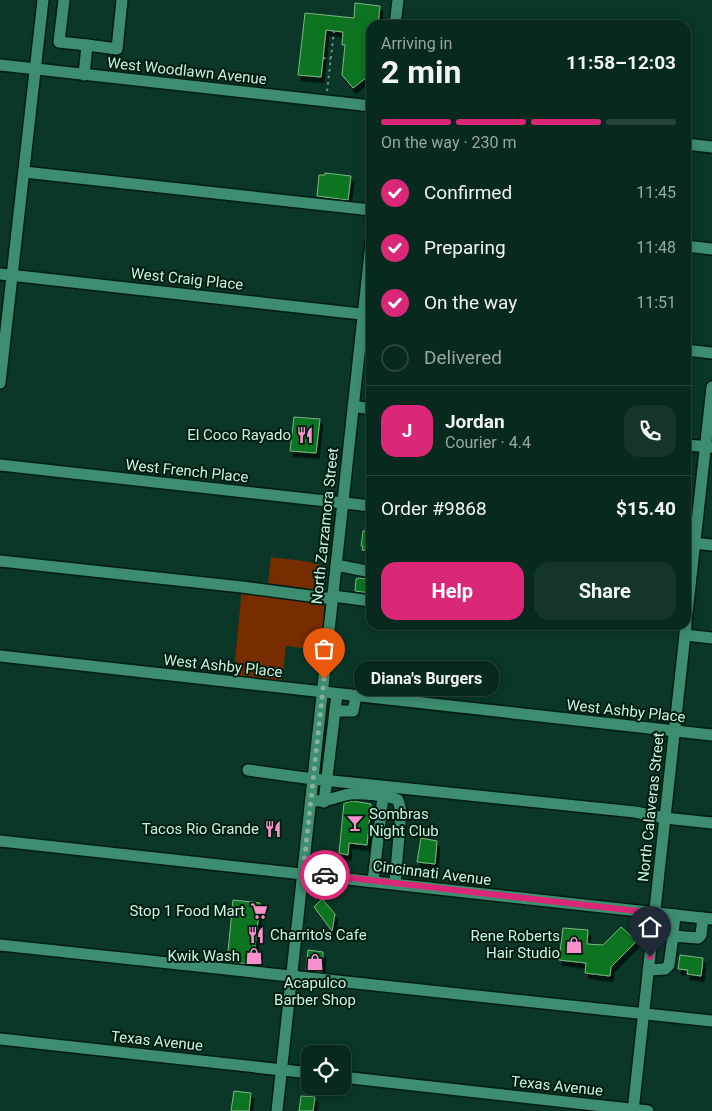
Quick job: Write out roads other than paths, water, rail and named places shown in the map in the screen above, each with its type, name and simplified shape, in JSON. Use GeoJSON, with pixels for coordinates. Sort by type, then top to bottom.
{"type":"FeatureCollection","features":[{"type":"Feature","properties":{"kind":"street"},"geometry":{"type":"LineString","coordinates":[[0,383],[42,0]]}},
{"type":"Feature","properties":{"kind":"street"},"geometry":{"type":"LineString","coordinates":[[64,0],[59,42],[117,49],[122,0]]}},
{"type":"Feature","properties":{"kind":"street"},"geometry":{"type":"LineString","coordinates":[[396,20],[398,0]]}},
{"type":"Feature","properties":{"kind":"street"},"geometry":{"type":"LineString","coordinates":[[84,74],[87,45]]}},
{"type":"Feature","properties":{"kind":"street","name":"West Woodlawn Avenue"},"geometry":{"type":"LineString","coordinates":[[0,65],[366,105]]}},
{"type":"Feature","properties":{"kind":"street"},"geometry":{"type":"LineString","coordinates":[[691,145],[712,147]]}},
{"type":"Feature","properties":{"kind":"street"},"geometry":{"type":"LineString","coordinates":[[24,172],[366,209]]}},
{"type":"Feature","properties":{"kind":"street"},"geometry":{"type":"LineString","coordinates":[[691,247],[712,249]]}},
{"type":"Feature","properties":{"kind":"street","name":"West Craig Place"},"geometry":{"type":"LineString","coordinates":[[0,274],[366,314]]}},
{"type":"Feature","properties":{"kind":"street","name":"North Zarzamora Street"},"geometry":{"type":"LineString","coordinates":[[277,1111],[353,406],[366,321]]}},
{"type":"Feature","properties":{"kind":"street"},"geometry":{"type":"LineString","coordinates":[[691,351],[712,353]]}},
{"type":"Feature","properties":{"kind":"street","name":"North Calaveras Street"},"geometry":{"type":"LineString","coordinates":[[691,542],[709,447],[712,387]]}},
{"type":"Feature","properties":{"kind":"street"},"geometry":{"type":"LineString","coordinates":[[353,406],[366,408]]}},
{"type":"Feature","properties":{"kind":"street"},"geometry":{"type":"LineString","coordinates":[[691,445],[709,447]]}},
{"type":"Feature","properties":{"kind":"street","name":"West French Place"},"geometry":{"type":"LineString","coordinates":[[0,465],[366,505]]}},
{"type":"Feature","properties":{"kind":"street"},"geometry":{"type":"LineString","coordinates":[[691,542],[712,544]]}},
{"type":"Feature","properties":{"kind":"street"},"geometry":{"type":"LineString","coordinates":[[0,561],[366,601]]}},
{"type":"Feature","properties":{"kind":"street"},"geometry":{"type":"LineString","coordinates":[[336,566],[366,571]]}},
{"type":"Feature","properties":{"kind":"street"},"geometry":{"type":"LineString","coordinates":[[691,629],[712,638]]}},
{"type":"Feature","properties":{"kind":"street","name":"North Calaveras Street"},"geometry":{"type":"LineString","coordinates":[[633,1110],[686,630]]}},
{"type":"Feature","properties":{"kind":"street","name":"West Ashby Place"},"geometry":{"type":"LineString","coordinates":[[0,656],[712,735]]}},
{"type":"Feature","properties":{"kind":"street"},"geometry":{"type":"LineString","coordinates":[[324,802],[337,694]]}},
{"type":"Feature","properties":{"kind":"street"},"geometry":{"type":"LineString","coordinates":[[335,711],[353,711],[356,696]]}},
{"type":"Feature","properties":{"kind":"street"},"geometry":{"type":"LineString","coordinates":[[248,770],[313,779],[635,812],[665,818],[712,823]]}},
{"type":"Feature","properties":{"kind":"street"},"geometry":{"type":"LineString","coordinates":[[311,800],[324,802],[350,794],[398,800],[401,811],[395,884]]}},
{"type":"Feature","properties":{"kind":"street"},"geometry":{"type":"LineString","coordinates":[[373,881],[383,797]]}},
{"type":"Feature","properties":{"kind":"street","name":"Cincinnati Avenue"},"geometry":{"type":"LineString","coordinates":[[0,841],[708,919]]}},
{"type":"Feature","properties":{"kind":"street"},"geometry":{"type":"LineString","coordinates":[[648,970],[665,969],[669,965],[675,915]]}},
{"type":"Feature","properties":{"kind":"street"},"geometry":{"type":"LineString","coordinates":[[651,944],[698,938],[708,919]]}},
{"type":"Feature","properties":{"kind":"street"},"geometry":{"type":"LineString","coordinates":[[0,945],[712,1021]]}},
{"type":"Feature","properties":{"kind":"street","name":"Texas Avenue"},"geometry":{"type":"LineString","coordinates":[[0,1039],[301,1072]]}},
{"type":"Feature","properties":{"kind":"street","name":"Texas Avenue"},"geometry":{"type":"LineString","coordinates":[[351,1078],[648,1111]]}},
{"type":"Feature","properties":{"kind":"place","name":"El Coco Rayado"},"geometry":{"type":"Point","coordinates":[305,435]}},
{"type":"Feature","properties":{"kind":"place","name":"Diana's Burgers"},"geometry":{"type":"Point","coordinates":[324,679]}},
{"type":"Feature","properties":{"kind":"place","name":"Sombras Night Club"},"geometry":{"type":"Point","coordinates":[355,823]}},
{"type":"Feature","properties":{"kind":"place","name":"Tacos Rio Grande"},"geometry":{"type":"Point","coordinates":[273,829]}},
{"type":"Feature","properties":{"kind":"place","name":"Stop 1 Food Mart"},"geometry":{"type":"Point","coordinates":[259,911]}},
{"type":"Feature","properties":{"kind":"place","name":"Charrito's Cafe"},"geometry":{"type":"Point","coordinates":[256,935]}},
{"type":"Feature","properties":{"kind":"place","name":"Rene Roberts Hair Studio"},"geometry":{"type":"Point","coordinates":[574,945]}},
{"type":"Feature","properties":{"kind":"place","name":"Kwik Wash"},"geometry":{"type":"Point","coordinates":[254,956]}},
{"type":"Feature","properties":{"kind":"place","name":"Acapulco Barber Shop"},"geometry":{"type":"Point","coordinates":[315,962]}}]}
